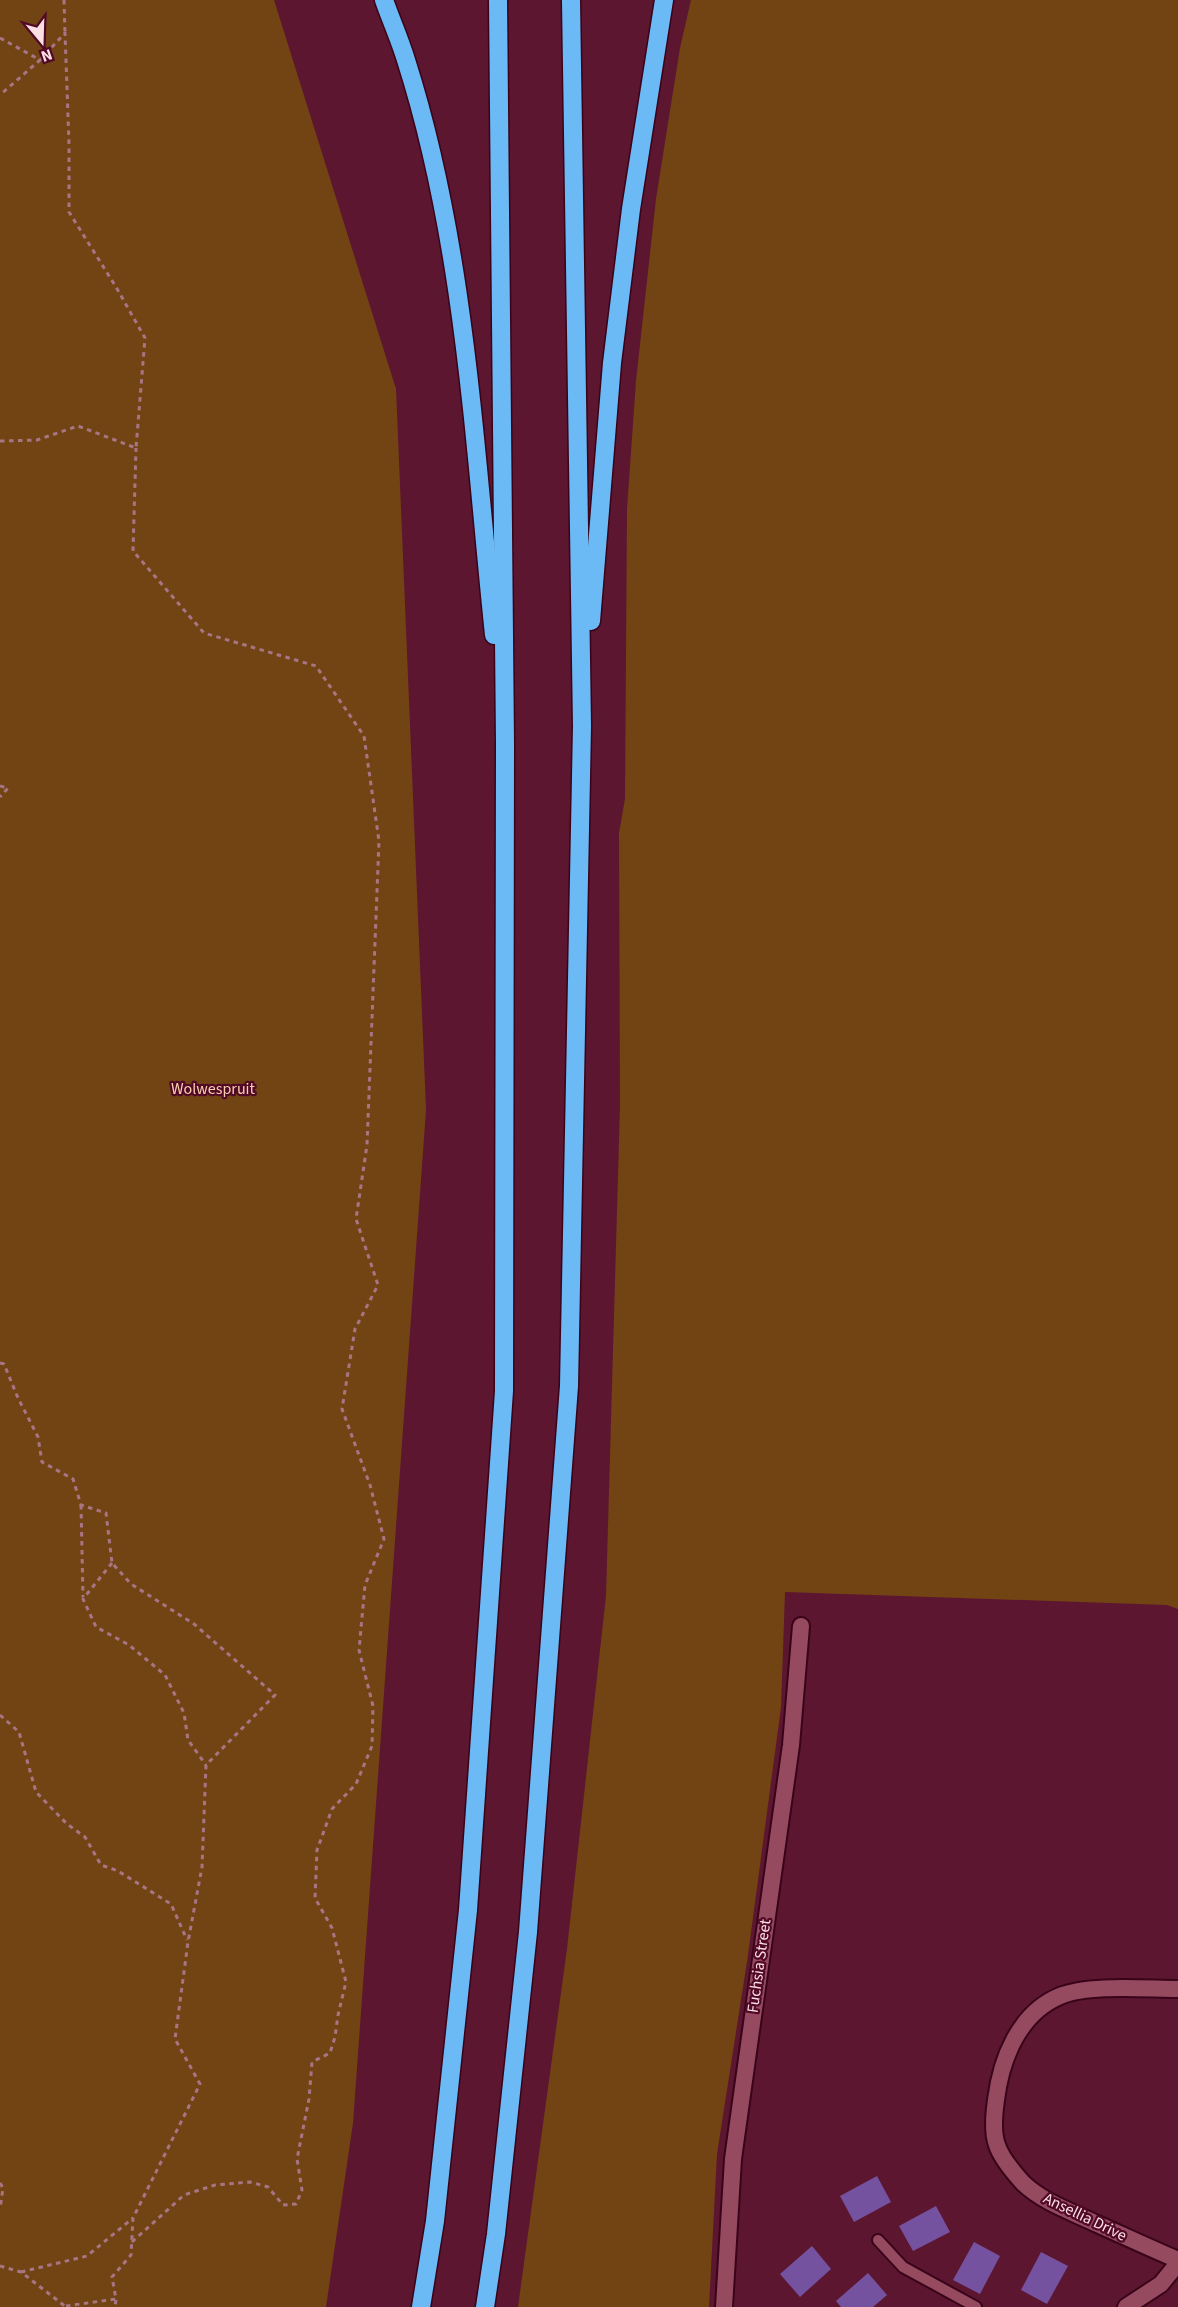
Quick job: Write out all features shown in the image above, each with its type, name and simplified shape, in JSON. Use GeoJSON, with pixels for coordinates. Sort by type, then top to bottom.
{"type":"FeatureCollection","features":[{"type":"Feature","properties":{"kind":"highway"},"geometry":{"type":"LineString","coordinates":[[384,0],[406,59],[432,156],[449,235],[462,325],[505,744]]}},
{"type":"Feature","properties":{"kind":"highway"},"geometry":{"type":"LineString","coordinates":[[421,2307],[435,2221],[468,1910],[504,1391],[505,744],[498,0]]}},
{"type":"Feature","properties":{"kind":"highway"},"geometry":{"type":"LineString","coordinates":[[485,2307],[496,2234],[528,1932],[569,1386],[582,726],[572,0]]}},
{"type":"Feature","properties":{"kind":"highway"},"geometry":{"type":"LineString","coordinates":[[582,726],[612,363],[632,209],[664,0]]}},
{"type":"Feature","properties":{"kind":"street","name":"Fuchsia Street"},"geometry":{"type":"LineString","coordinates":[[724,2307],[733,2159],[790,1745],[801,1626]]}},
{"type":"Feature","properties":{"kind":"street","name":"Ansellia Drive"},"geometry":{"type":"LineString","coordinates":[[1178,1989],[1088,1990],[1061,1996],[1038,2009],[1008,2051],[998,2080],[994,2117],[997,2145],[1023,2183],[1048,2202],[1178,2262]]}},
{"type":"Feature","properties":{"kind":"street"},"geometry":{"type":"LineString","coordinates":[[1126,2307],[1161,2284],[1178,2262]]}},
{"type":"Feature","properties":{"kind":"lane"},"geometry":{"type":"LineString","coordinates":[[878,2240],[903,2267],[976,2307]]}},
{"type":"Feature","properties":{"kind":"path"},"geometry":{"type":"LineString","coordinates":[[64,0],[69,212],[117,286],[144,338],[136,448],[133,551],[204,633],[316,666],[364,736],[379,841],[367,1145],[356,1219],[378,1285],[356,1329],[342,1409],[370,1485],[384,1539],[365,1585],[359,1650],[373,1706],[372,1746],[356,1784],[332,1809],[317,1850],[315,1898],[332,1928],[346,1982],[330,2053],[312,2062],[309,2098],[297,2159],[302,2190],[296,2204],[283,2205],[268,2187],[250,2181],[215,2185],[184,2195],[132,2242]]}},
{"type":"Feature","properties":{"kind":"path"},"geometry":{"type":"LineString","coordinates":[[0,95],[40,60],[64,33]]}},
{"type":"Feature","properties":{"kind":"path"},"geometry":{"type":"LineString","coordinates":[[0,38],[40,60]]}},
{"type":"Feature","properties":{"kind":"path"},"geometry":{"type":"LineString","coordinates":[[0,441],[37,440],[78,426],[136,448]]}},
{"type":"Feature","properties":{"kind":"path"},"geometry":{"type":"LineString","coordinates":[[0,786],[8,788],[0,797]]}},
{"type":"Feature","properties":{"kind":"path"},"geometry":{"type":"LineString","coordinates":[[0,1363],[4,1364],[38,1437],[42,1462],[73,1479],[81,1505],[83,1599],[96,1627],[129,1646],[165,1675],[184,1713],[188,1740],[206,1765],[202,1867],[188,1942],[175,2039],[200,2084],[133,2218],[87,2256],[21,2272]]}},
{"type":"Feature","properties":{"kind":"path"},"geometry":{"type":"LineString","coordinates":[[81,1505],[106,1513],[112,1563],[131,1584],[194,1624],[274,1695],[206,1765]]}},
{"type":"Feature","properties":{"kind":"path"},"geometry":{"type":"LineString","coordinates":[[83,1599],[112,1563]]}},
{"type":"Feature","properties":{"kind":"path"},"geometry":{"type":"LineString","coordinates":[[0,1715],[19,1732],[36,1791],[67,1824],[85,1837],[100,1865],[118,1871],[171,1904],[188,1942]]}},
{"type":"Feature","properties":{"kind":"path"},"geometry":{"type":"LineString","coordinates":[[0,2183],[3,2188],[0,2209]]}},
{"type":"Feature","properties":{"kind":"path"},"geometry":{"type":"LineString","coordinates":[[115,2307],[112,2277],[131,2255],[133,2218]]}},
{"type":"Feature","properties":{"kind":"path"},"geometry":{"type":"LineString","coordinates":[[0,2266],[21,2272],[66,2306],[116,2299]]}},
{"type":"Feature","properties":{"kind":"green space","name":"Wolwespruit"},"geometry":{"type":"Polygon","coordinates":[[[0,0],[274,0],[396,389],[426,1110],[353,2123],[326,2307],[0,2307],[0,0]]]}},
{"type":"Feature","properties":{"kind":"green space"},"geometry":{"type":"Polygon","coordinates":[[[691,0],[1178,0],[1178,1609],[1167,1605],[785,1592],[781,1707],[748,1955],[717,2154],[709,2307],[518,2307],[567,1949],[606,1596],[620,1106],[619,833],[625,799],[627,509],[636,381],[656,199],[680,48],[691,0]]]}},
{"type":"Feature","properties":{"kind":"building"},"geometry":{"type":"Polygon","coordinates":[[[877,2176],[891,2202],[854,2222],[840,2196],[877,2176]]]}},
{"type":"Feature","properties":{"kind":"building"},"geometry":{"type":"Polygon","coordinates":[[[936,2206],[950,2232],[913,2251],[899,2226],[936,2206]]]}},
{"type":"Feature","properties":{"kind":"building"},"geometry":{"type":"Polygon","coordinates":[[[974,2242],[1000,2256],[980,2294],[953,2280],[974,2242]]]}},
{"type":"Feature","properties":{"kind":"building"},"geometry":{"type":"Polygon","coordinates":[[[812,2246],[831,2269],[800,2297],[780,2274],[812,2246]]]}},
{"type":"Feature","properties":{"kind":"building"},"geometry":{"type":"Polygon","coordinates":[[[1041,2252],[1068,2266],[1047,2304],[1021,2290],[1041,2252]]]}},
{"type":"Feature","properties":{"kind":"building"},"geometry":{"type":"Polygon","coordinates":[[[868,2273],[887,2295],[873,2307],[841,2307],[836,2301],[868,2273]]]}}]}
